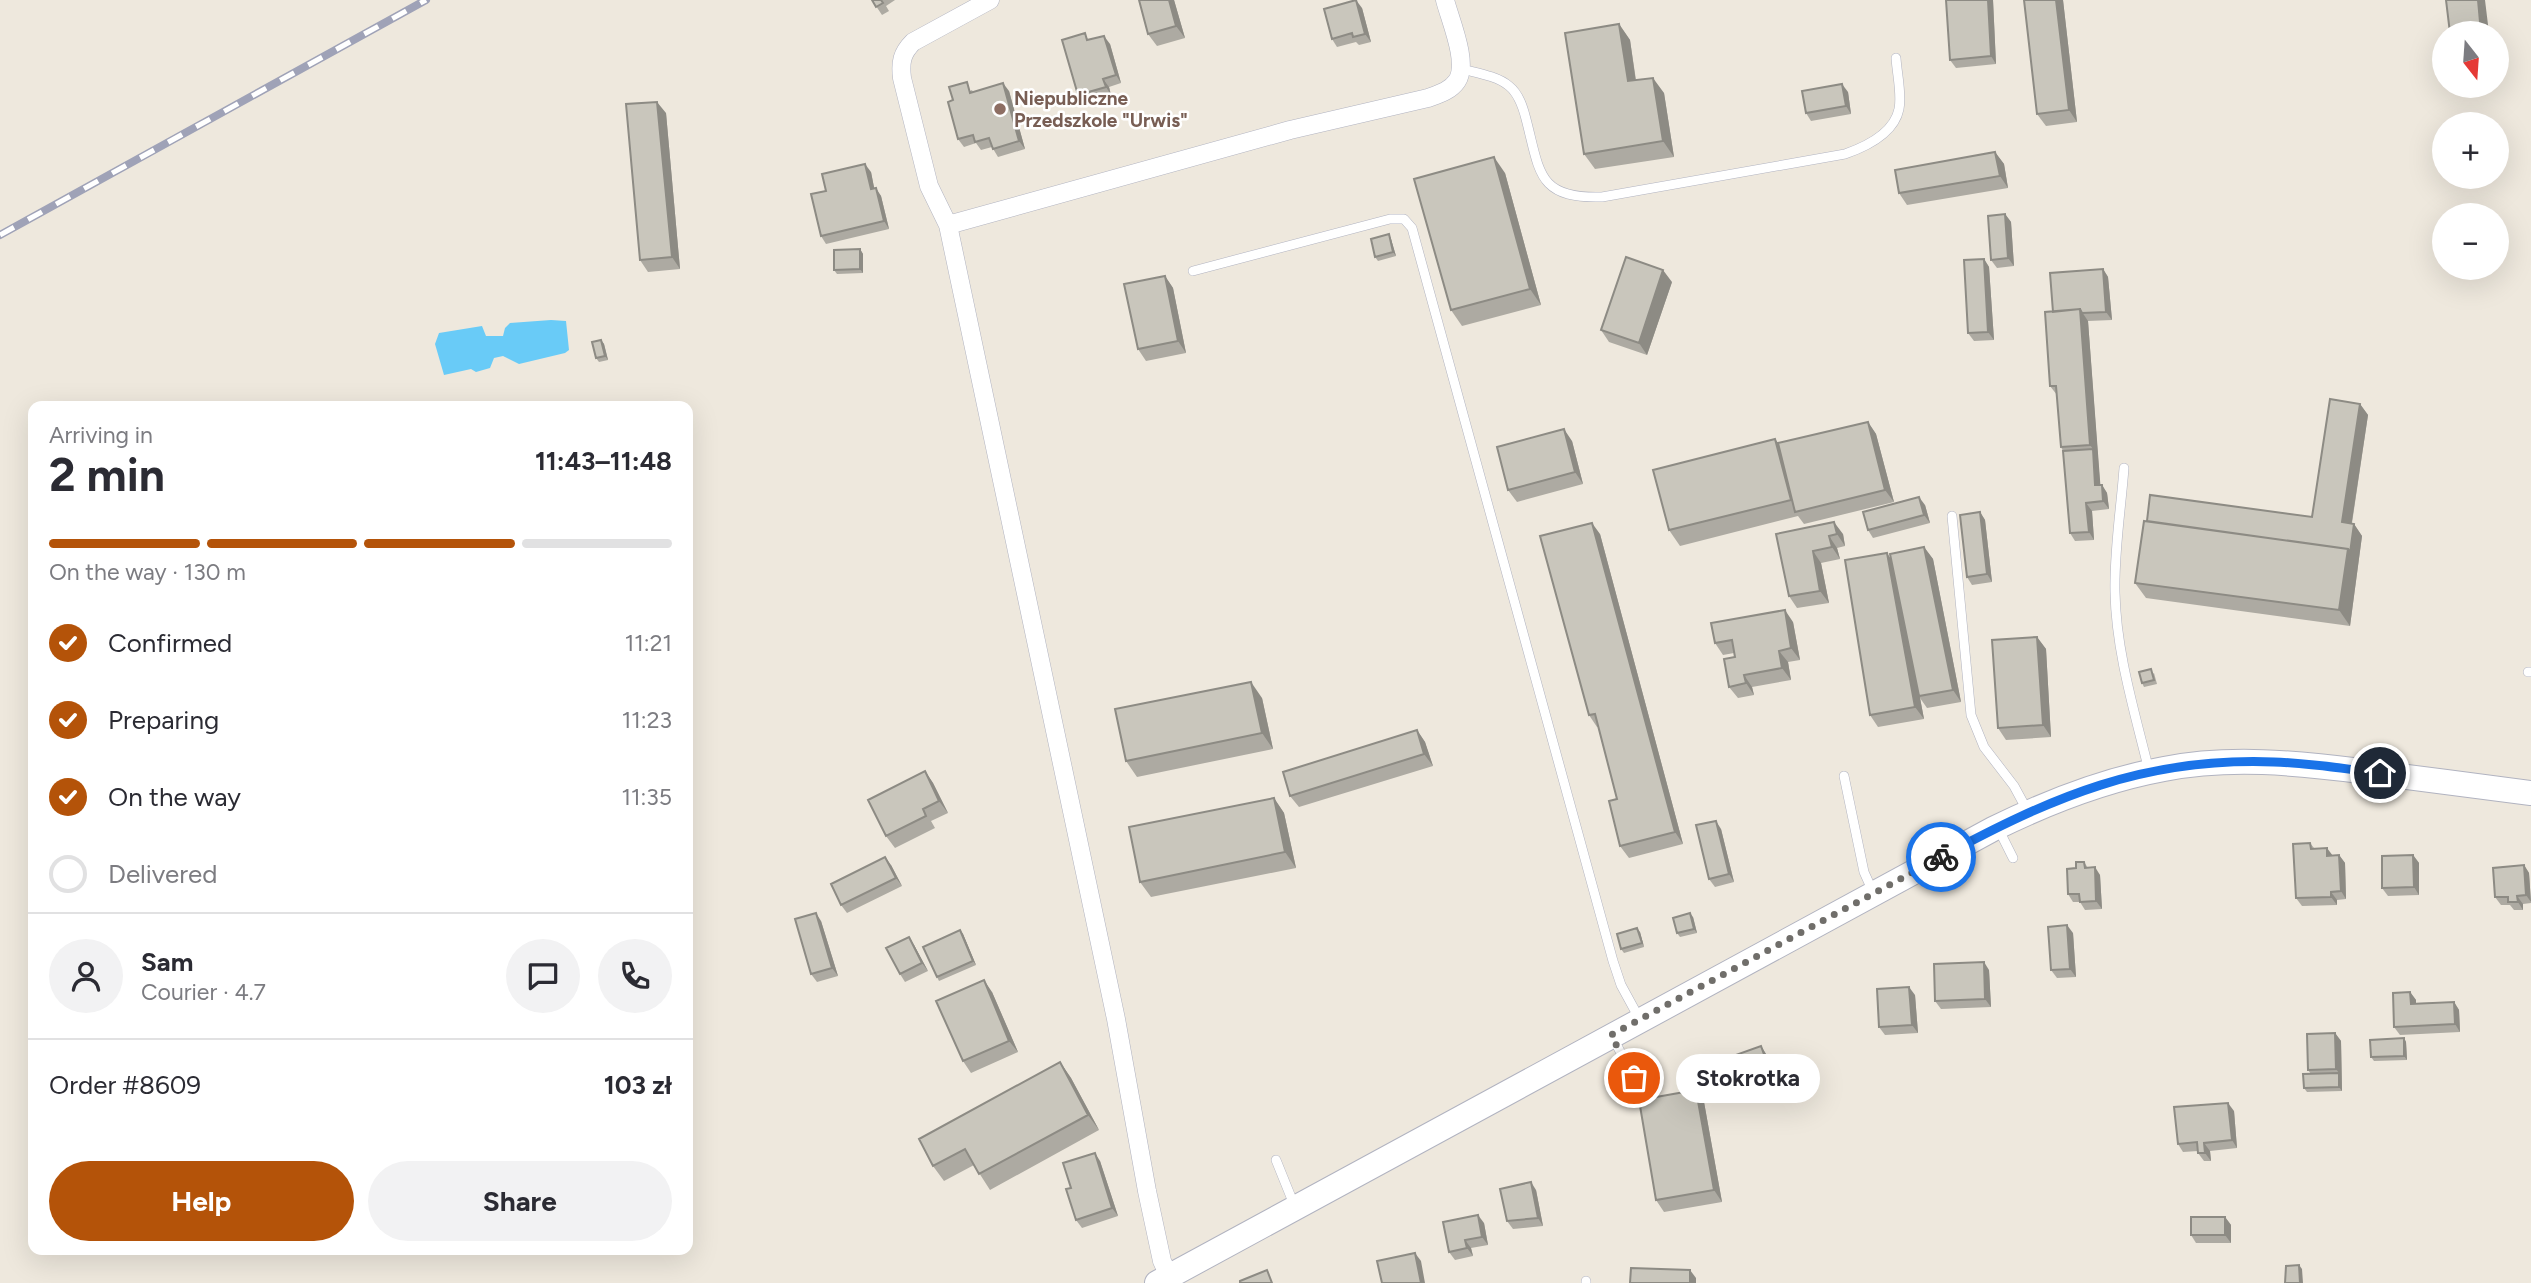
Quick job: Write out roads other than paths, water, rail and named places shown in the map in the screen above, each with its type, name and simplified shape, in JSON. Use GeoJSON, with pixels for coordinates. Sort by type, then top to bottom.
{"type":"FeatureCollection","features":[{"type":"Feature","properties":{"kind":"main road"},"geometry":{"type":"LineString","coordinates":[[1163,1280],[1997,827],[2090,787],[2149,772],[2203,764],[2277,762],[2531,793]]}},
{"type":"Feature","properties":{"kind":"street"},"geometry":{"type":"LineString","coordinates":[[990,0],[913,42],[905,50],[900,63],[902,78],[929,186],[948,225],[1113,1006],[1162,1261],[1163,1280]]}},
{"type":"Feature","properties":{"kind":"street"},"geometry":{"type":"LineString","coordinates":[[948,225],[1290,130],[1428,98],[1448,90],[1457,81],[1462,69],[1445,0]]}},
{"type":"Feature","properties":{"kind":"lane"},"geometry":{"type":"LineString","coordinates":[[1462,69],[1508,85],[1518,96],[1524,110],[1538,164],[1546,182],[1559,193],[1580,198],[1602,197],[1845,154],[1868,146],[1887,130],[1899,110],[1896,58]]}},
{"type":"Feature","properties":{"kind":"lane"},"geometry":{"type":"LineString","coordinates":[[1193,271],[1390,219],[1404,219],[1412,228],[1613,961],[1621,985],[1640,1020]]}},
{"type":"Feature","properties":{"kind":"lane"},"geometry":{"type":"LineString","coordinates":[[2124,468],[2116,566],[2116,615],[2149,772]]}},
{"type":"Feature","properties":{"kind":"lane"},"geometry":{"type":"LineString","coordinates":[[1952,516],[1971,715],[1984,747],[2014,786],[2028,812]]}},
{"type":"Feature","properties":{"kind":"lane"},"geometry":{"type":"LineString","coordinates":[[1844,776],[1864,872],[1874,893]]}},
{"type":"Feature","properties":{"kind":"lane"},"geometry":{"type":"LineString","coordinates":[[1997,827],[2013,858]]}},
{"type":"Feature","properties":{"kind":"lane"},"geometry":{"type":"LineString","coordinates":[[1611,1035],[1634,1078]]}},
{"type":"Feature","properties":{"kind":"lane"},"geometry":{"type":"LineString","coordinates":[[1276,1160],[1296,1208]]}},
{"type":"Feature","properties":{"kind":"water"},"geometry":{"type":"Polygon","coordinates":[[[566,321],[569,350],[565,353],[519,364],[503,356],[494,358],[490,368],[444,375],[435,344],[439,333],[482,326],[486,336],[503,336],[510,323],[566,321]]]}},
{"type":"Feature","properties":{"kind":"railway"},"geometry":{"type":"LineString","coordinates":[[0,235],[426,0]]}},
{"type":"Feature","properties":{"kind":"place","name":"Niepubliczne Przedszkole \"Urwis\""},"geometry":{"type":"Point","coordinates":[1000,109]}},
{"type":"Feature","properties":{"kind":"place","name":"Stokrotka"},"geometry":{"type":"Point","coordinates":[1634,1078]}}]}
